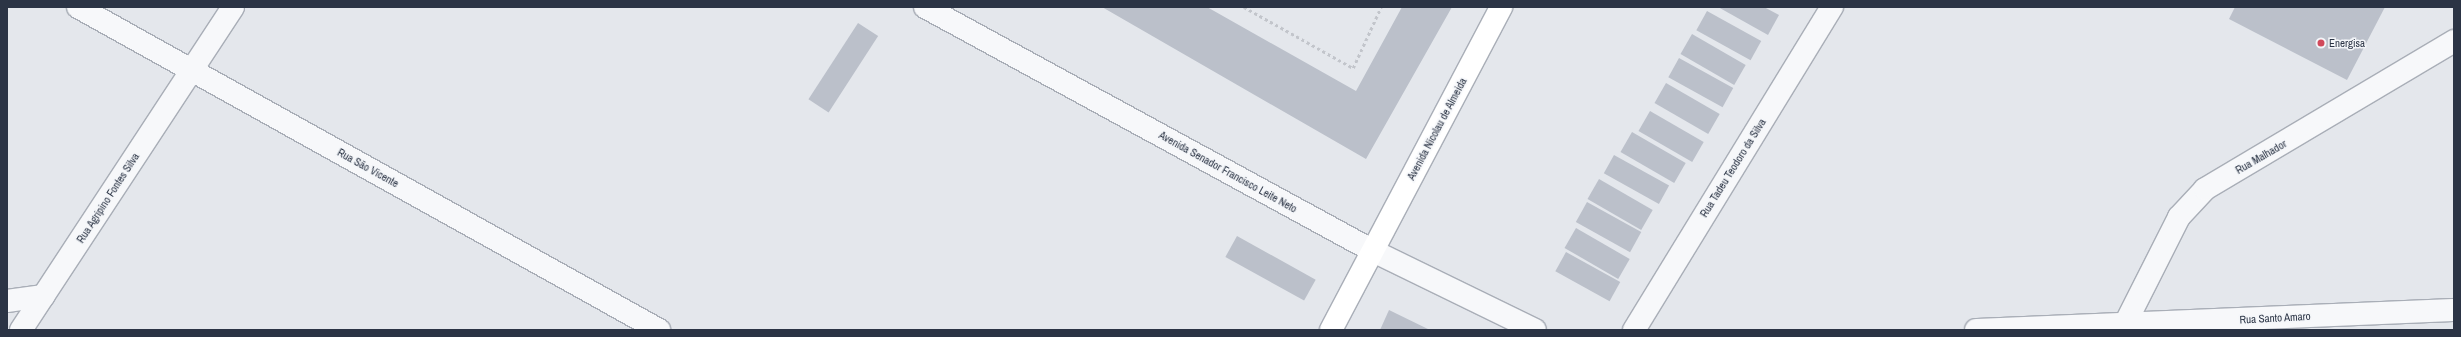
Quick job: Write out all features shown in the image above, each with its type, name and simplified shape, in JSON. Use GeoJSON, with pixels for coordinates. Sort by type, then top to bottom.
{"type":"FeatureCollection","features":[{"type":"Feature","properties":{"kind":"main road","name":"Avenida Nicolau de Almeida"},"geometry":{"type":"LineString","coordinates":[[1331,330],[1501,7]]}},
{"type":"Feature","properties":{"kind":"street","name":"Rua São Vicente"},"geometry":{"type":"LineString","coordinates":[[78,7],[192,69],[659,330]]}},
{"type":"Feature","properties":{"kind":"street","name":"Rua Agripino Fontes Silva"},"geometry":{"type":"LineString","coordinates":[[20,330],[44,296],[233,7]]}},
{"type":"Feature","properties":{"kind":"street","name":"Avenida Senador Francisco Leite Neto"},"geometry":{"type":"LineString","coordinates":[[925,7],[1373,251],[1535,330]]}},
{"type":"Feature","properties":{"kind":"street","name":"Rua Tadeu Teodoro da Silva"},"geometry":{"type":"LineString","coordinates":[[1634,330],[1832,7]]}},
{"type":"Feature","properties":{"kind":"street","name":"Rua Malhador"},"geometry":{"type":"LineString","coordinates":[[2123,327],[2179,217],[2205,189],[2454,41]]}},
{"type":"Feature","properties":{"kind":"street"},"geometry":{"type":"LineString","coordinates":[[7,301],[44,296]]}},
{"type":"Feature","properties":{"kind":"street","name":"Rua Santo Amaro"},"geometry":{"type":"LineString","coordinates":[[1976,330],[2123,327],[2454,310]]}},
{"type":"Feature","properties":{"kind":"path"},"geometry":{"type":"LineString","coordinates":[[1244,7],[1353,68],[1381,7]]}},
{"type":"Feature","properties":{"kind":"building"},"geometry":{"type":"Polygon","coordinates":[[[1102,7],[1207,7],[1356,91],[1402,7],[1452,7],[1366,159],[1102,7]]]}},
{"type":"Feature","properties":{"kind":"building"},"geometry":{"type":"Polygon","coordinates":[[[1718,7],[1764,7],[1779,15],[1768,35],[1718,7]]]}},
{"type":"Feature","properties":{"kind":"building","name":"Energisa"},"geometry":{"type":"Polygon","coordinates":[[[2235,7],[2385,7],[2347,80],[2229,19],[2235,7]]]}},
{"type":"Feature","properties":{"kind":"building"},"geometry":{"type":"Polygon","coordinates":[[[1707,11],[1761,41],[1751,60],[1696,30],[1707,11]]]}},
{"type":"Feature","properties":{"kind":"building"},"geometry":{"type":"Polygon","coordinates":[[[858,23],[878,36],[829,112],[808,99],[858,23]]]}},
{"type":"Feature","properties":{"kind":"building"},"geometry":{"type":"Polygon","coordinates":[[[1692,34],[1746,65],[1734,85],[1680,54],[1692,34]]]}},
{"type":"Feature","properties":{"kind":"building"},"geometry":{"type":"Polygon","coordinates":[[[1679,58],[1733,88],[1723,107],[1668,77],[1679,58]]]}},
{"type":"Feature","properties":{"kind":"building"},"geometry":{"type":"Polygon","coordinates":[[[1666,83],[1720,114],[1708,134],[1654,103],[1666,83]]]}},
{"type":"Feature","properties":{"kind":"building"},"geometry":{"type":"Polygon","coordinates":[[[1650,111],[1704,142],[1692,162],[1638,131],[1650,111]]]}},
{"type":"Feature","properties":{"kind":"building"},"geometry":{"type":"Polygon","coordinates":[[[1632,132],[1686,163],[1674,183],[1620,152],[1632,132]]]}},
{"type":"Feature","properties":{"kind":"building"},"geometry":{"type":"Polygon","coordinates":[[[1614,155],[1669,186],[1659,204],[1604,173],[1614,155]]]}},
{"type":"Feature","properties":{"kind":"building"},"geometry":{"type":"Polygon","coordinates":[[[1599,179],[1653,210],[1641,230],[1588,199],[1599,179]]]}},
{"type":"Feature","properties":{"kind":"building"},"geometry":{"type":"Polygon","coordinates":[[[1587,202],[1641,232],[1630,252],[1576,222],[1587,202]]]}},
{"type":"Feature","properties":{"kind":"building"},"geometry":{"type":"Polygon","coordinates":[[[1576,228],[1630,259],[1618,279],[1564,248],[1576,228]]]}},
{"type":"Feature","properties":{"kind":"building"},"geometry":{"type":"Polygon","coordinates":[[[1237,236],[1316,280],[1304,301],[1225,257],[1237,236]]]}},
{"type":"Feature","properties":{"kind":"building"},"geometry":{"type":"Polygon","coordinates":[[[1566,252],[1620,282],[1610,301],[1555,271],[1566,252]]]}},
{"type":"Feature","properties":{"kind":"building"},"geometry":{"type":"Polygon","coordinates":[[[1389,310],[1430,330],[1380,330],[1389,310]]]}},
{"type":"Feature","properties":{"kind":"place","name":"Energisa"},"geometry":{"type":"Point","coordinates":[2321,43]}}]}
